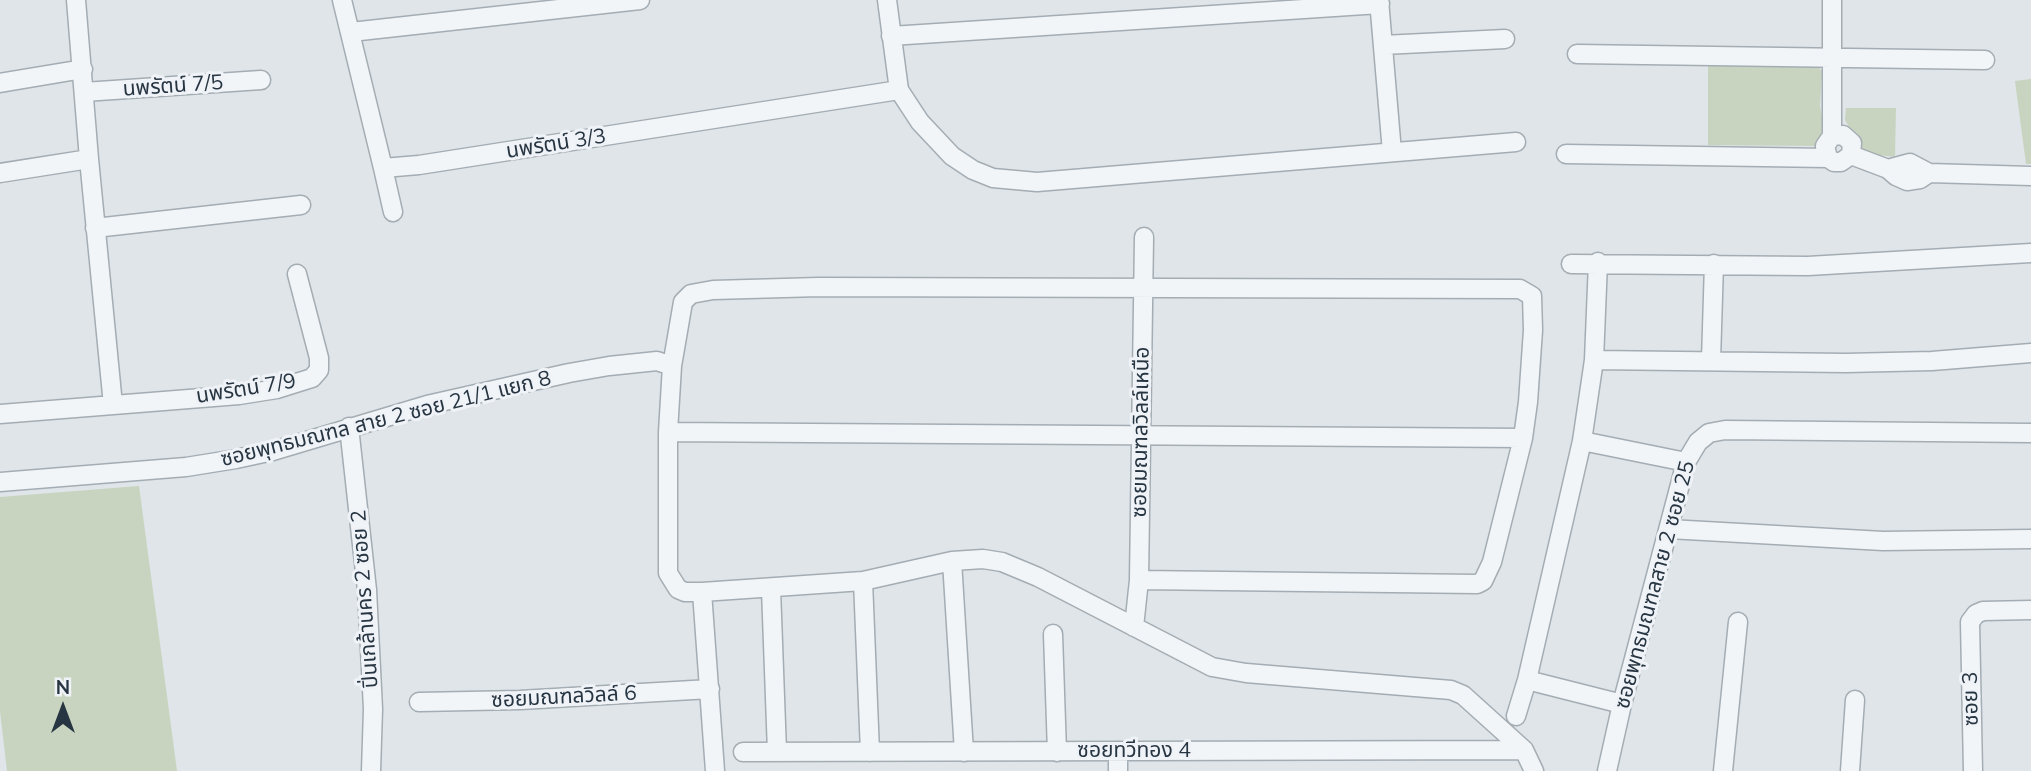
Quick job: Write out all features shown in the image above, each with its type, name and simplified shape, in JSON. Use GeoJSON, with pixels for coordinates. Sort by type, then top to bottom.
{"type":"FeatureCollection","features":[{"type":"Feature","properties":{"kind":"street"},"geometry":{"type":"LineString","coordinates":[[0,414],[113,405],[76,0]]}},
{"type":"Feature","properties":{"kind":"street"},"geometry":{"type":"LineString","coordinates":[[342,0],[393,212]]}},
{"type":"Feature","properties":{"kind":"street"},"geometry":{"type":"LineString","coordinates":[[351,32],[640,0]]}},
{"type":"Feature","properties":{"kind":"street"},"geometry":{"type":"LineString","coordinates":[[887,0],[899,90],[920,122],[952,156],[973,170],[993,178],[1037,182],[1516,142]]}},
{"type":"Feature","properties":{"kind":"street"},"geometry":{"type":"LineString","coordinates":[[1828,158],[1825,146],[1832,136],[1832,0]]}},
{"type":"Feature","properties":{"kind":"street"},"geometry":{"type":"LineString","coordinates":[[891,36],[1380,2],[1392,152]]}},
{"type":"Feature","properties":{"kind":"street"},"geometry":{"type":"LineString","coordinates":[[1383,46],[1505,38]]}},
{"type":"Feature","properties":{"kind":"street"},"geometry":{"type":"LineString","coordinates":[[1577,54],[1985,60]]}},
{"type":"Feature","properties":{"kind":"street"},"geometry":{"type":"LineString","coordinates":[[0,82],[83,69]]}},
{"type":"Feature","properties":{"kind":"street","name":"นพรัตน์ 7/5"},"geometry":{"type":"LineString","coordinates":[[84,92],[261,80]]}},
{"type":"Feature","properties":{"kind":"street","name":"นพรัตน์ 3/3"},"geometry":{"type":"LineString","coordinates":[[383,168],[419,165],[899,90]]}},
{"type":"Feature","properties":{"kind":"street"},"geometry":{"type":"LineString","coordinates":[[1832,136],[1837,134],[1848,137],[1852,143],[1852,155]]}},
{"type":"Feature","properties":{"kind":"street"},"geometry":{"type":"LineString","coordinates":[[1566,154],[1828,158],[1834,162],[1840,162],[1852,155]]}},
{"type":"Feature","properties":{"kind":"street"},"geometry":{"type":"LineString","coordinates":[[1852,155],[1888,169],[1910,163],[1929,173],[2031,176]]}},
{"type":"Feature","properties":{"kind":"street"},"geometry":{"type":"LineString","coordinates":[[0,173],[89,159]]}},
{"type":"Feature","properties":{"kind":"street"},"geometry":{"type":"LineString","coordinates":[[95,228],[301,205]]}},
{"type":"Feature","properties":{"kind":"street","name":"ซอยมณฑลวิลล์เหนือ"},"geometry":{"type":"LineString","coordinates":[[1133,628],[1139,580],[1144,237]]}},
{"type":"Feature","properties":{"kind":"street"},"geometry":{"type":"LineString","coordinates":[[1571,264],[1598,262],[1808,266],[2031,253]]}},
{"type":"Feature","properties":{"kind":"street"},"geometry":{"type":"LineString","coordinates":[[1516,716],[1527,680],[1583,441],[1594,359],[1598,262]]}},
{"type":"Feature","properties":{"kind":"street"},"geometry":{"type":"LineString","coordinates":[[1711,360],[1714,264]]}},
{"type":"Feature","properties":{"kind":"street","name":"นพรัตน์ 7/9"},"geometry":{"type":"LineString","coordinates":[[113,405],[239,395],[276,389],[312,378],[319,370],[319,358],[297,274]]}},
{"type":"Feature","properties":{"kind":"street"},"geometry":{"type":"LineString","coordinates":[[1139,580],[1477,584],[1486,577],[1492,562],[1523,438],[1533,330],[1532,296],[1520,289],[819,287],[701,292],[691,294],[683,302],[672,366],[668,432],[668,573],[678,589],[685,592],[771,589],[863,581],[952,561],[983,559],[1002,562],[1038,577],[1212,667],[1228,671],[1451,690],[1462,695],[1524,750],[1534,771]]}},
{"type":"Feature","properties":{"kind":"street"},"geometry":{"type":"LineString","coordinates":[[1594,359],[1846,363],[2031,353]]}},
{"type":"Feature","properties":{"kind":"street","name":"ซอยพุทธมณฑล สาย 2 ซอย 21/1 แยก 8"},"geometry":{"type":"LineString","coordinates":[[0,482],[186,467],[236,459],[273,451],[439,402],[596,368],[657,361],[672,366]]}},
{"type":"Feature","properties":{"kind":"street","name":"ปิ่นเกล้านคร 2 ซอย 2"},"geometry":{"type":"LineString","coordinates":[[349,427],[368,590],[373,709],[372,771]]}},
{"type":"Feature","properties":{"kind":"street","name":"ซอยพุทธมณฑลสาย 2 ซอย 25"},"geometry":{"type":"LineString","coordinates":[[1607,771],[1686,462],[1698,442],[1709,433],[1725,430],[2031,433]]}},
{"type":"Feature","properties":{"kind":"street"},"geometry":{"type":"LineString","coordinates":[[668,432],[1523,438]]}},
{"type":"Feature","properties":{"kind":"street"},"geometry":{"type":"LineString","coordinates":[[1583,441],[1686,462]]}},
{"type":"Feature","properties":{"kind":"street"},"geometry":{"type":"LineString","coordinates":[[1669,528],[1883,541],[2031,540]]}},
{"type":"Feature","properties":{"kind":"street"},"geometry":{"type":"LineString","coordinates":[[952,561],[964,752]]}},
{"type":"Feature","properties":{"kind":"street"},"geometry":{"type":"LineString","coordinates":[[863,581],[870,752]]}},
{"type":"Feature","properties":{"kind":"street"},"geometry":{"type":"LineString","coordinates":[[771,589],[777,752]]}},
{"type":"Feature","properties":{"kind":"street"},"geometry":{"type":"LineString","coordinates":[[702,592],[715,771]]}},
{"type":"Feature","properties":{"kind":"street","name":"ซอย 3"},"geometry":{"type":"LineString","coordinates":[[1973,771],[1972,617],[1983,611],[2031,610]]}},
{"type":"Feature","properties":{"kind":"street"},"geometry":{"type":"LineString","coordinates":[[1723,771],[1738,622]]}},
{"type":"Feature","properties":{"kind":"street"},"geometry":{"type":"LineString","coordinates":[[1053,634],[1057,752]]}},
{"type":"Feature","properties":{"kind":"street"},"geometry":{"type":"LineString","coordinates":[[1527,680],[1622,704]]}},
{"type":"Feature","properties":{"kind":"street","name":"ซอยมณฑลวิลล์ 6"},"geometry":{"type":"LineString","coordinates":[[419,702],[520,700],[709,689]]}},
{"type":"Feature","properties":{"kind":"street"},"geometry":{"type":"LineString","coordinates":[[1850,771],[1855,700]]}},
{"type":"Feature","properties":{"kind":"street","name":"ซอยทวีทอง 4"},"geometry":{"type":"LineString","coordinates":[[743,752],[1524,750]]}},
{"type":"Feature","properties":{"kind":"street"},"geometry":{"type":"LineString","coordinates":[[1118,751],[1118,771]]}},
{"type":"Feature","properties":{"kind":"green space"},"geometry":{"type":"Polygon","coordinates":[[[1708,65],[1818,67],[1822,71],[1820,106],[1825,134],[1815,146],[1708,145],[1708,65]]]}},
{"type":"Feature","properties":{"kind":"green space"},"geometry":{"type":"Polygon","coordinates":[[[2031,79],[2031,164],[2026,164],[2015,81],[2031,79]]]}},
{"type":"Feature","properties":{"kind":"green space"},"geometry":{"type":"Polygon","coordinates":[[[1846,108],[1896,108],[1895,157],[1862,149],[1857,133],[1845,120],[1846,108]]]}},
{"type":"Feature","properties":{"kind":"green space"},"geometry":{"type":"Polygon","coordinates":[[[139,486],[177,771],[7,771],[0,711],[0,497],[139,486]]]}}]}
